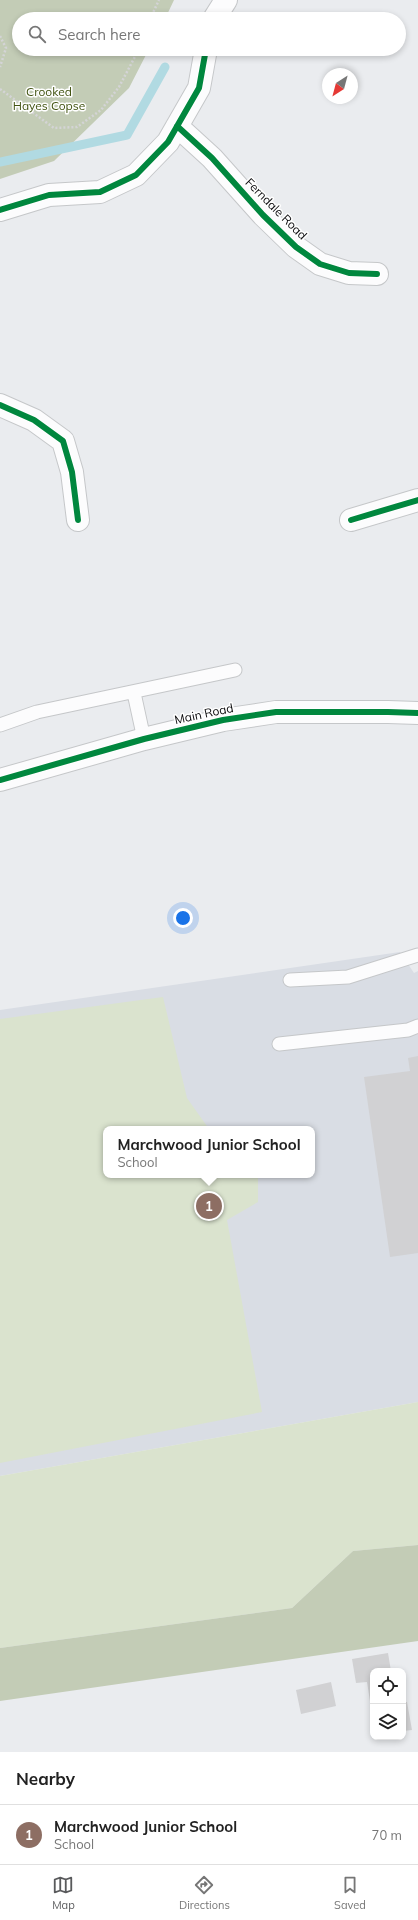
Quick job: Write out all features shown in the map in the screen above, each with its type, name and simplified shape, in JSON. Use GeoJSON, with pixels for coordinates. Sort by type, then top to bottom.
{"type":"FeatureCollection","features":[{"type":"Feature","properties":{"kind":"street"},"geometry":{"type":"LineString","coordinates":[[218,12],[226,0]]}},
{"type":"Feature","properties":{"kind":"street"},"geometry":{"type":"LineString","coordinates":[[0,210],[49,195],[100,192],[136,175],[168,142],[199,88],[205,56]]}},
{"type":"Feature","properties":{"kind":"street","name":"Ferndale Road"},"geometry":{"type":"LineString","coordinates":[[177,126],[212,158],[263,215],[302,251],[320,264],[349,273],[377,274]]}},
{"type":"Feature","properties":{"kind":"street"},"geometry":{"type":"LineString","coordinates":[[0,405],[34,420],[63,441],[72,472],[78,520]]}},
{"type":"Feature","properties":{"kind":"street"},"geometry":{"type":"LineString","coordinates":[[351,520],[418,500]]}},
{"type":"Feature","properties":{"kind":"street","name":"Main Road"},"geometry":{"type":"LineString","coordinates":[[0,780],[144,738],[224,720],[276,712],[388,712],[418,714]]}},
{"type":"Feature","properties":{"kind":"lane"},"geometry":{"type":"LineString","coordinates":[[0,725],[37,712],[134,693],[235,670]]}},
{"type":"Feature","properties":{"kind":"lane"},"geometry":{"type":"LineString","coordinates":[[134,693],[144,738]]}},
{"type":"Feature","properties":{"kind":"lane"},"geometry":{"type":"LineString","coordinates":[[290,980],[348,977],[418,955]]}},
{"type":"Feature","properties":{"kind":"lane"},"geometry":{"type":"LineString","coordinates":[[279,1044],[408,1030],[418,1026]]}},
{"type":"Feature","properties":{"kind":"path"},"geometry":{"type":"LineString","coordinates":[[153,12],[159,0]]}},
{"type":"Feature","properties":{"kind":"path"},"geometry":{"type":"LineString","coordinates":[[0,36],[6,48],[0,67]]}},
{"type":"Feature","properties":{"kind":"path"},"geometry":{"type":"LineString","coordinates":[[0,89],[54,128],[77,127],[101,110],[119,87],[136,56]]}},
{"type":"Feature","properties":{"kind":"shaded area"},"geometry":{"type":"Polygon","coordinates":[[[400,952],[414,973],[418,971],[418,1402],[0,1476],[0,1010],[400,952]]]}},
{"type":"Feature","properties":{"kind":"green space","name":"Crooked Hayes Copse"},"geometry":{"type":"Polygon","coordinates":[[[0,0],[174,0],[168,12],[12,12],[12,56],[145,56],[129,88],[54,161],[0,179],[0,0]]]}},
{"type":"Feature","properties":{"kind":"green space"},"geometry":{"type":"Polygon","coordinates":[[[163,997],[187,1098],[207,1126],[103,1126],[103,1178],[258,1178],[258,1202],[227,1220],[262,1412],[0,1463],[0,1019],[163,997]]]}},
{"type":"Feature","properties":{"kind":"green space"},"geometry":{"type":"Polygon","coordinates":[[[418,1402],[418,1545],[353,1551],[292,1608],[0,1648],[0,1476],[418,1402]]]}},
{"type":"Feature","properties":{"kind":"green space"},"geometry":{"type":"Polygon","coordinates":[[[418,1545],[418,1641],[0,1701],[0,1648],[292,1608],[353,1551],[418,1545]]]}},
{"type":"Feature","properties":{"kind":"building"},"geometry":{"type":"Polygon","coordinates":[[[418,1056],[418,1253],[390,1257],[364,1077],[410,1071],[408,1058],[418,1056]]]}},
{"type":"Feature","properties":{"kind":"building"},"geometry":{"type":"Polygon","coordinates":[[[388,1653],[390,1668],[370,1668],[370,1701],[367,1682],[356,1683],[352,1659],[388,1653]]]}},
{"type":"Feature","properties":{"kind":"building"},"geometry":{"type":"Polygon","coordinates":[[[331,1682],[336,1706],[301,1714],[296,1690],[331,1682]]]}},
{"type":"Feature","properties":{"kind":"building"},"geometry":{"type":"Polygon","coordinates":[[[406,1702],[407,1702],[412,1730],[406,1731],[406,1702]]]}},
{"type":"Feature","properties":{"kind":"waterway"},"geometry":{"type":"LineString","coordinates":[[0,162],[127,135],[165,67]]}},
{"type":"Feature","properties":{"kind":"cycle path"},"geometry":{"type":"LineString","coordinates":[[0,210],[49,195],[100,192],[136,175],[168,142],[199,88],[205,56]]}},
{"type":"Feature","properties":{"kind":"cycle path"},"geometry":{"type":"LineString","coordinates":[[177,126],[212,158],[263,215],[296,247],[320,264],[349,273],[377,274]]}},
{"type":"Feature","properties":{"kind":"cycle path"},"geometry":{"type":"LineString","coordinates":[[0,405],[34,420],[63,441],[72,472],[78,520]]}},
{"type":"Feature","properties":{"kind":"cycle path"},"geometry":{"type":"LineString","coordinates":[[351,520],[418,500]]}},
{"type":"Feature","properties":{"kind":"cycle path"},"geometry":{"type":"LineString","coordinates":[[0,780],[144,739],[223,720],[276,712],[418,713]]}},
{"type":"Feature","properties":{"kind":"place","name":"Marchwood Junior School"},"geometry":{"type":"Point","coordinates":[209,1206]}}]}
